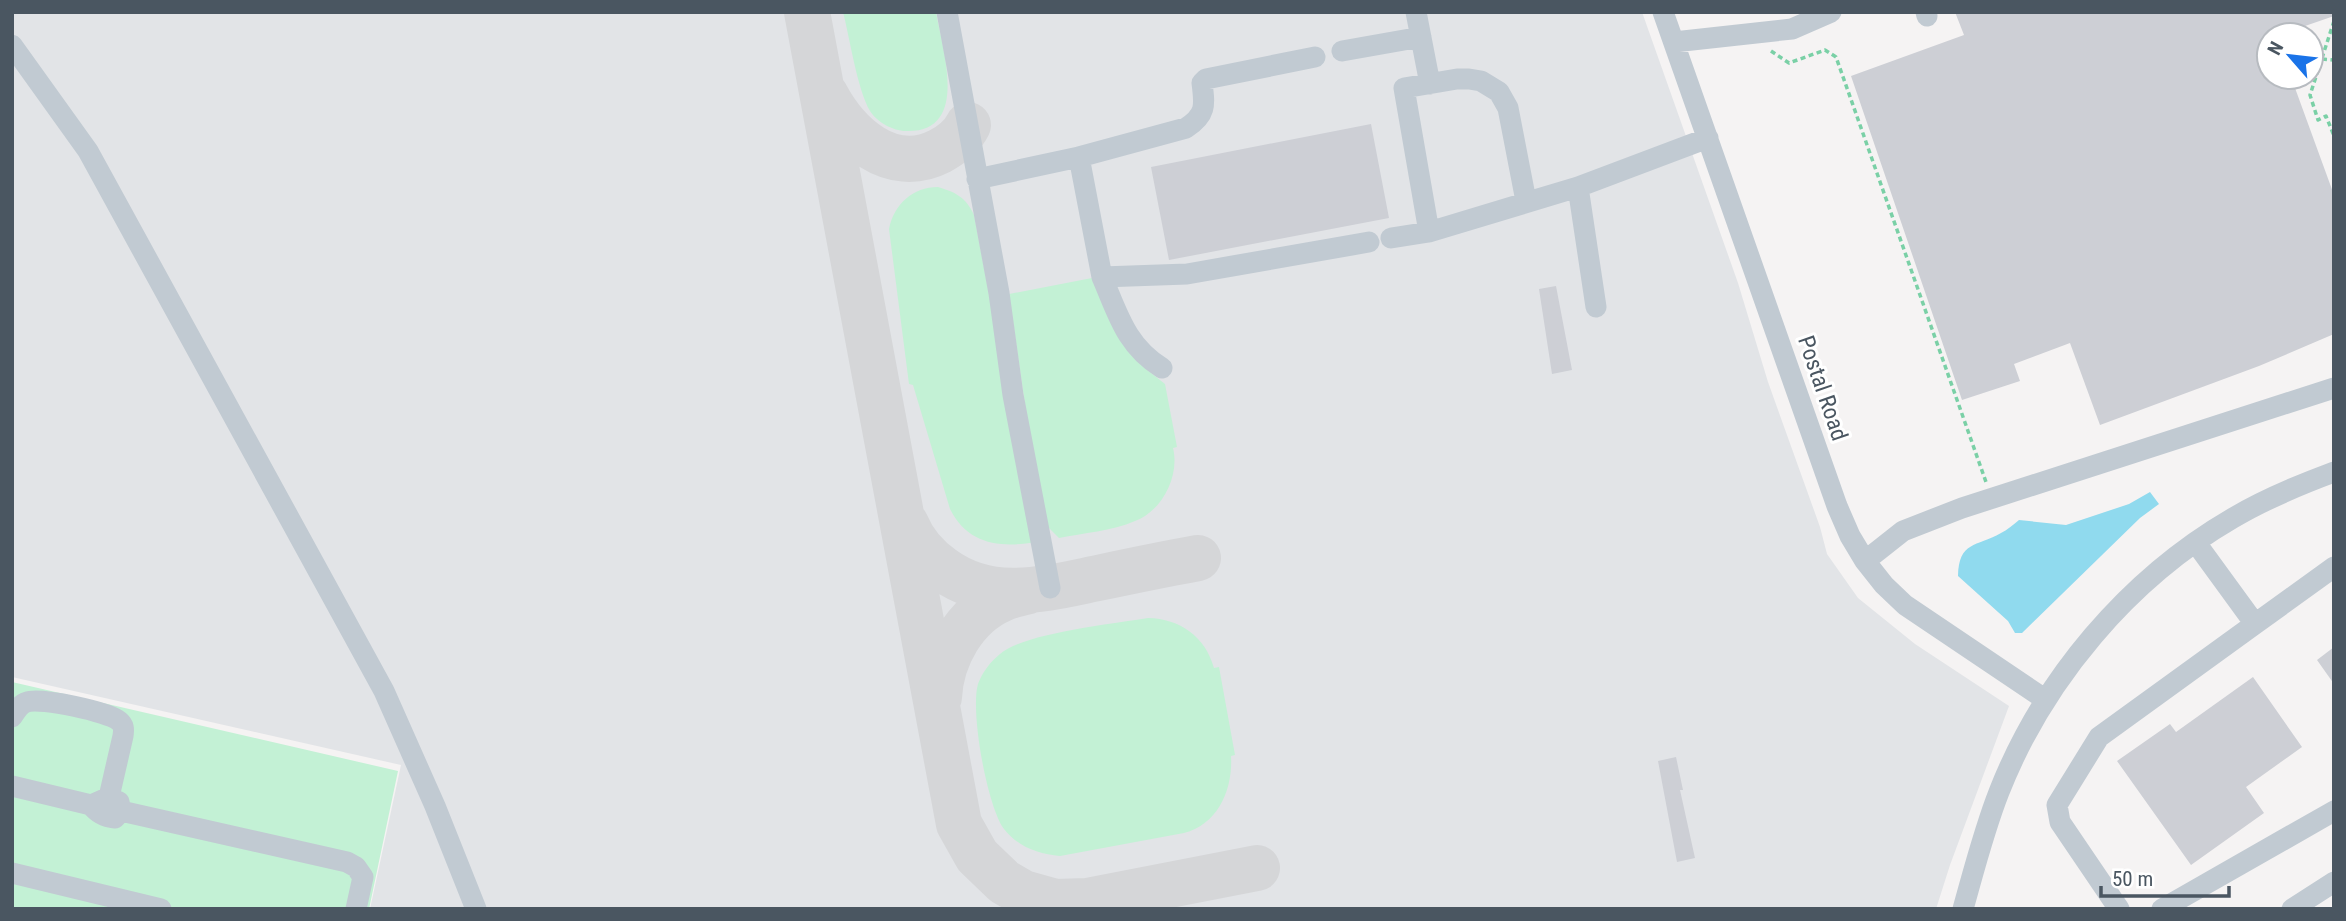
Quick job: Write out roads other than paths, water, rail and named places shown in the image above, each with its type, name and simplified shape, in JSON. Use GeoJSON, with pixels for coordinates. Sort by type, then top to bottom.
{"type":"FeatureCollection","features":[{"type":"Feature","properties":{"kind":"street"},"geometry":{"type":"LineString","coordinates":[[947,12],[999,293],[1013,395],[1051,588]]}},
{"type":"Feature","properties":{"kind":"street"},"geometry":{"type":"LineString","coordinates":[[1416,12],[1430,84]]}},
{"type":"Feature","properties":{"kind":"street","name":"Postal Road"},"geometry":{"type":"LineString","coordinates":[[1663,12],[1837,506],[1850,536],[1865,561],[1905,605],[2046,700]]}},
{"type":"Feature","properties":{"kind":"street"},"geometry":{"type":"LineString","coordinates":[[1674,42],[1793,29],[1831,12]]}},
{"type":"Feature","properties":{"kind":"street"},"geometry":{"type":"LineString","coordinates":[[1342,51],[1421,37]]}},
{"type":"Feature","properties":{"kind":"street"},"geometry":{"type":"LineString","coordinates":[[12,45],[88,150],[384,691],[435,806],[476,909]]}},
{"type":"Feature","properties":{"kind":"street"},"geometry":{"type":"LineString","coordinates":[[977,179],[1079,157],[1186,128],[1199,119],[1205,103],[1202,83],[1206,79],[1315,57]]}},
{"type":"Feature","properties":{"kind":"street"},"geometry":{"type":"LineString","coordinates":[[1429,232],[1404,89],[1469,79],[1481,81],[1499,92],[1508,108],[1526,201]]}},
{"type":"Feature","properties":{"kind":"street"},"geometry":{"type":"LineString","coordinates":[[1391,238],[1429,232],[1578,187],[1708,138]]}},
{"type":"Feature","properties":{"kind":"street"},"geometry":{"type":"LineString","coordinates":[[1079,157],[1102,277],[1129,339],[1143,355],[1162,368]]}},
{"type":"Feature","properties":{"kind":"street"},"geometry":{"type":"LineString","coordinates":[[1578,187],[1596,307]]}},
{"type":"Feature","properties":{"kind":"street"},"geometry":{"type":"LineString","coordinates":[[1102,277],[1187,274],[1369,242]]}},
{"type":"Feature","properties":{"kind":"street"},"geometry":{"type":"LineString","coordinates":[[1865,561],[1903,531],[1991,497],[2334,387]]}},
{"type":"Feature","properties":{"kind":"street"},"geometry":{"type":"LineString","coordinates":[[1965,908],[1999,791],[2020,744],[2046,700],[2090,640],[2156,573],[2196,543],[2232,519],[2281,493],[2334,471]]}},
{"type":"Feature","properties":{"kind":"street"},"geometry":{"type":"LineString","coordinates":[[2196,543],[2255,624]]}},
{"type":"Feature","properties":{"kind":"street"},"geometry":{"type":"LineString","coordinates":[[2119,909],[2060,822],[2057,805],[2099,737],[2334,567]]}},
{"type":"Feature","properties":{"kind":"street"},"geometry":{"type":"LineString","coordinates":[[12,717],[20,705],[38,700],[117,719],[124,730],[107,805]]}},
{"type":"Feature","properties":{"kind":"street"},"geometry":{"type":"LineString","coordinates":[[12,786],[107,805],[347,862],[356,867],[363,877],[356,909]]}},
{"type":"Feature","properties":{"kind":"street"},"geometry":{"type":"LineString","coordinates":[[2162,909],[2334,811]]}},
{"type":"Feature","properties":{"kind":"street"},"geometry":{"type":"LineString","coordinates":[[12,873],[161,909]]}},
{"type":"Feature","properties":{"kind":"street"},"geometry":{"type":"LineString","coordinates":[[2292,909],[2334,882]]}},
{"type":"Feature","properties":{"kind":"water"},"geometry":{"type":"Polygon","coordinates":[[[2150,492],[2159,504],[2140,518],[2022,633],[2015,633],[2008,621],[1958,576],[1965,551],[2003,532],[2019,520],[2066,525],[2129,504],[2150,492]]]}}]}
